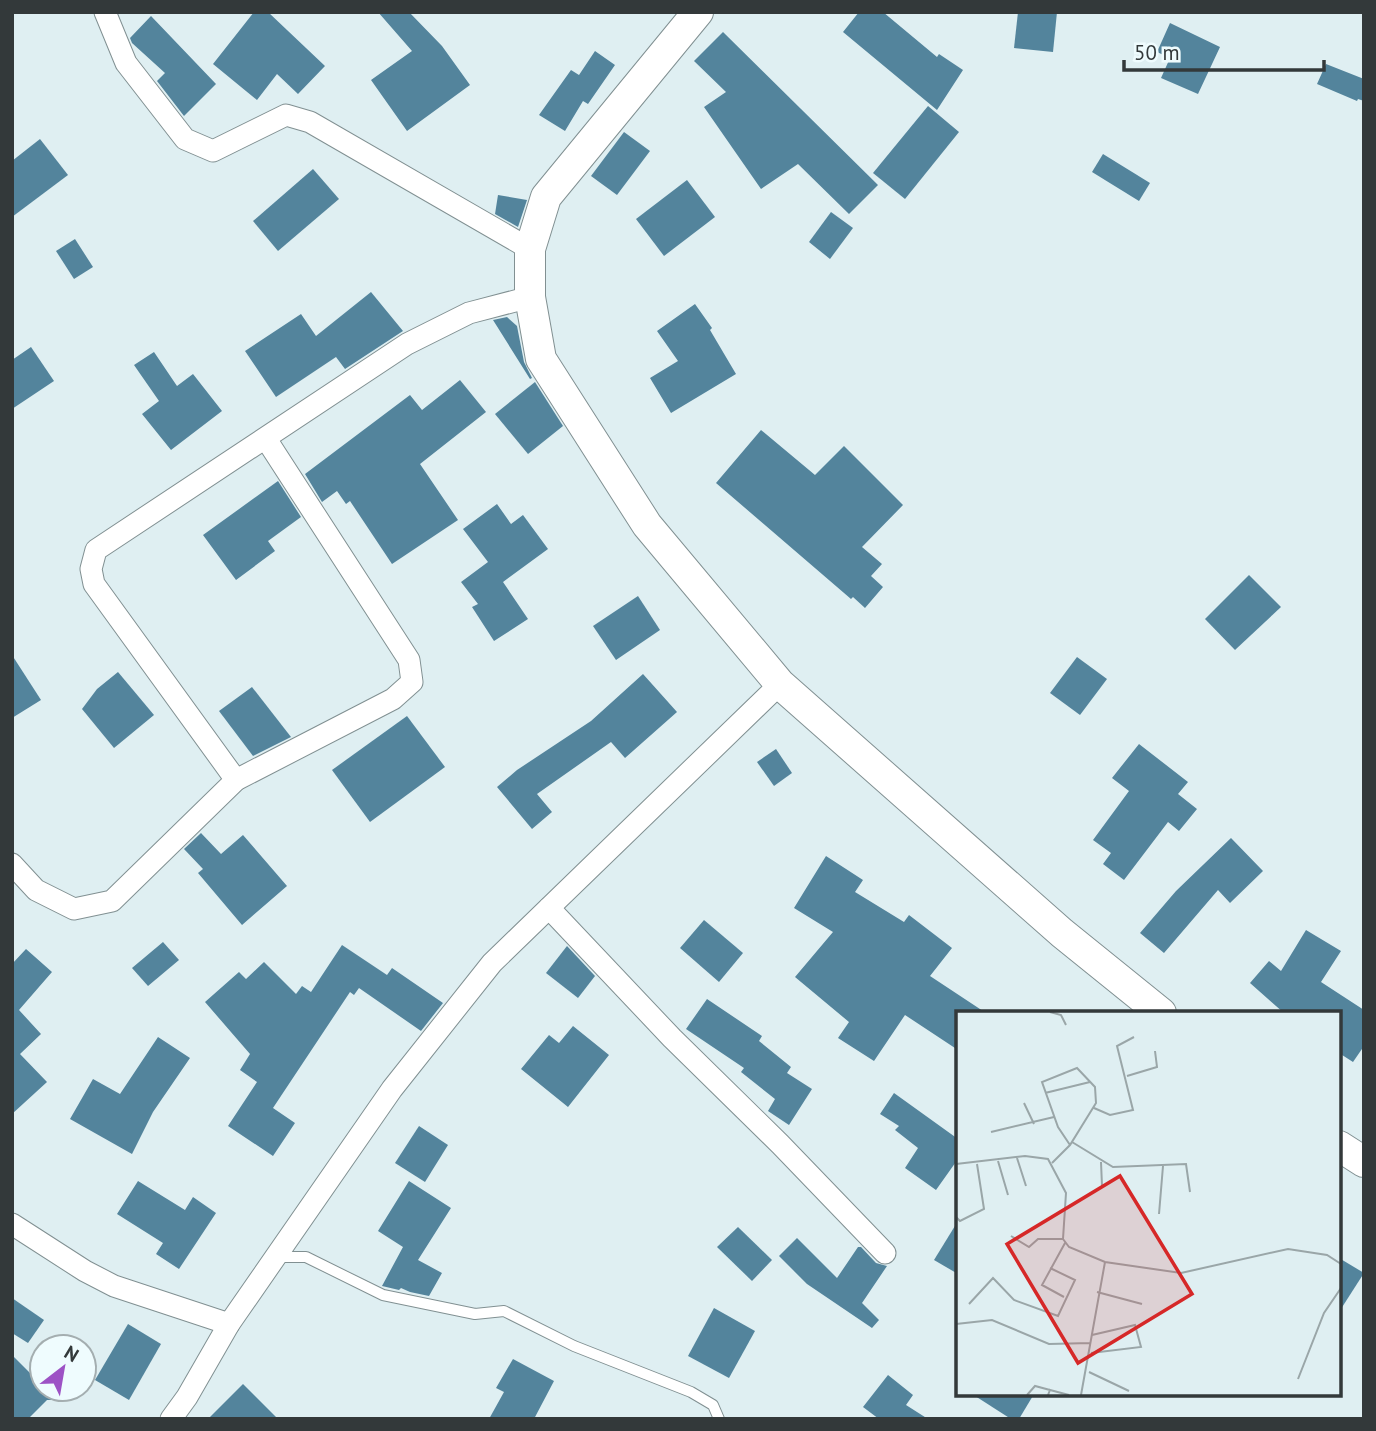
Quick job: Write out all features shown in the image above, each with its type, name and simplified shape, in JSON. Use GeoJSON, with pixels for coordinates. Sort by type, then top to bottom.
{"type":"FeatureCollection","features":[{"type":"Feature","properties":{"kind":"street"},"geometry":{"type":"LineString","coordinates":[[105,12],[126,63],[185,139],[213,151],[286,115],[310,122],[530,249]]}},
{"type":"Feature","properties":{"kind":"street"},"geometry":{"type":"LineString","coordinates":[[698,12],[546,197],[530,249],[530,297],[541,359],[647,525],[779,684],[1062,933],[1159,1011]]}},
{"type":"Feature","properties":{"kind":"street"},"geometry":{"type":"LineString","coordinates":[[236,780],[94,584],[91,569],[96,550],[407,344],[469,313],[530,297]]}},
{"type":"Feature","properties":{"kind":"street"},"geometry":{"type":"LineString","coordinates":[[12,864],[36,890],[74,909],[112,901],[236,780],[393,699],[412,682],[409,660],[266,439]]}},
{"type":"Feature","properties":{"kind":"street"},"geometry":{"type":"LineString","coordinates":[[171,1419],[187,1397],[229,1324],[392,1089],[492,963],[779,684]]}},
{"type":"Feature","properties":{"kind":"street"},"geometry":{"type":"LineString","coordinates":[[549,908],[672,1038],[780,1144],[885,1253]]}},
{"type":"Feature","properties":{"kind":"street"},"geometry":{"type":"LineString","coordinates":[[1341,1147],[1364,1162]]}},
{"type":"Feature","properties":{"kind":"street"},"geometry":{"type":"LineString","coordinates":[[12,1224],[85,1271],[114,1286],[229,1324]]}},
{"type":"Feature","properties":{"kind":"lane"},"geometry":{"type":"LineString","coordinates":[[277,1257],[306,1256],[383,1295],[475,1314],[504,1311],[574,1346],[691,1392],[713,1405],[719,1419]]}},
{"type":"Feature","properties":{"kind":"building"},"geometry":{"type":"Polygon","coordinates":[[[254,12],[268,12],[325,66],[298,94],[277,74],[257,100],[213,64],[254,12]]]}},
{"type":"Feature","properties":{"kind":"building"},"geometry":{"type":"Polygon","coordinates":[[[378,12],[409,12],[442,46],[470,85],[407,131],[371,80],[412,51],[378,12]]]}},
{"type":"Feature","properties":{"kind":"building"},"geometry":{"type":"Polygon","coordinates":[[[859,12],[883,12],[937,57],[939,54],[963,70],[937,110],[843,32],[859,12]]]}},
{"type":"Feature","properties":{"kind":"building"},"geometry":{"type":"Polygon","coordinates":[[[1018,12],[1057,12],[1053,52],[1014,48],[1018,12]]]}},
{"type":"Feature","properties":{"kind":"building"},"geometry":{"type":"Polygon","coordinates":[[[151,16],[216,84],[184,116],[157,81],[165,73],[132,43],[130,38],[151,16]]]}},
{"type":"Feature","properties":{"kind":"building"},"geometry":{"type":"Polygon","coordinates":[[[1170,23],[1220,47],[1198,94],[1161,78],[1170,58],[1157,52],[1170,23]]]}},
{"type":"Feature","properties":{"kind":"building"},"geometry":{"type":"Polygon","coordinates":[[[723,32],[878,185],[849,214],[798,164],[761,189],[704,107],[726,92],[694,61],[723,32]]]}},
{"type":"Feature","properties":{"kind":"building"},"geometry":{"type":"Polygon","coordinates":[[[595,51],[615,65],[588,104],[583,101],[565,131],[539,115],[571,70],[579,75],[595,51]]]}},
{"type":"Feature","properties":{"kind":"building"},"geometry":{"type":"Polygon","coordinates":[[[1326,64],[1364,79],[1364,101],[1357,101],[1317,84],[1326,64]]]}},
{"type":"Feature","properties":{"kind":"building"},"geometry":{"type":"Polygon","coordinates":[[[928,106],[959,132],[905,199],[873,173],[928,106]]]}},
{"type":"Feature","properties":{"kind":"building"},"geometry":{"type":"Polygon","coordinates":[[[624,132],[650,151],[617,195],[591,176],[624,132]]]}},
{"type":"Feature","properties":{"kind":"building"},"geometry":{"type":"Polygon","coordinates":[[[40,139],[68,175],[12,217],[12,161],[40,139]]]}},
{"type":"Feature","properties":{"kind":"building"},"geometry":{"type":"Polygon","coordinates":[[[1103,154],[1150,183],[1139,201],[1092,172],[1103,154]]]}},
{"type":"Feature","properties":{"kind":"building"},"geometry":{"type":"Polygon","coordinates":[[[313,169],[339,199],[278,251],[253,221],[313,169]]]}},
{"type":"Feature","properties":{"kind":"building"},"geometry":{"type":"Polygon","coordinates":[[[687,180],[715,217],[664,256],[636,219],[687,180]]]}},
{"type":"Feature","properties":{"kind":"building"},"geometry":{"type":"Polygon","coordinates":[[[498,195],[527,200],[518,227],[495,214],[498,195]]]}},
{"type":"Feature","properties":{"kind":"building"},"geometry":{"type":"Polygon","coordinates":[[[831,212],[853,228],[830,259],[809,242],[831,212]]]}},
{"type":"Feature","properties":{"kind":"building"},"geometry":{"type":"Polygon","coordinates":[[[75,239],[93,267],[74,279],[56,251],[75,239]]]}},
{"type":"Feature","properties":{"kind":"building"},"geometry":{"type":"Polygon","coordinates":[[[371,292],[403,331],[345,369],[336,357],[276,397],[245,351],[301,314],[316,336],[371,292]]]}},
{"type":"Feature","properties":{"kind":"building"},"geometry":{"type":"Polygon","coordinates":[[[695,304],[712,328],[710,330],[736,374],[671,413],[650,378],[678,361],[657,331],[695,304]]]}},
{"type":"Feature","properties":{"kind":"building"},"geometry":{"type":"Polygon","coordinates":[[[507,317],[517,326],[524,362],[532,378],[530,379],[493,320],[507,317]]]}},
{"type":"Feature","properties":{"kind":"building"},"geometry":{"type":"Polygon","coordinates":[[[31,347],[54,381],[12,409],[12,360],[31,347]]]}},
{"type":"Feature","properties":{"kind":"building"},"geometry":{"type":"Polygon","coordinates":[[[154,352],[177,386],[193,374],[222,411],[171,450],[142,414],[159,401],[134,365],[154,352]]]}},
{"type":"Feature","properties":{"kind":"building"},"geometry":{"type":"Polygon","coordinates":[[[460,380],[486,412],[420,464],[458,520],[392,564],[350,501],[346,504],[337,491],[322,502],[305,474],[410,395],[422,410],[460,380]]]}},
{"type":"Feature","properties":{"kind":"building"},"geometry":{"type":"Polygon","coordinates":[[[535,382],[563,426],[528,454],[495,414],[535,382]]]}},
{"type":"Feature","properties":{"kind":"building"},"geometry":{"type":"Polygon","coordinates":[[[761,430],[815,475],[844,446],[903,505],[862,547],[882,564],[871,576],[883,587],[865,608],[853,597],[851,599],[716,483],[761,430]]]}},
{"type":"Feature","properties":{"kind":"building"},"geometry":{"type":"Polygon","coordinates":[[[278,481],[301,517],[268,541],[275,551],[236,580],[203,535],[278,481]]]}},
{"type":"Feature","properties":{"kind":"building"},"geometry":{"type":"Polygon","coordinates":[[[497,504],[511,524],[523,515],[548,549],[503,582],[528,619],[494,641],[472,607],[478,604],[461,582],[488,562],[463,529],[497,504]]]}},
{"type":"Feature","properties":{"kind":"building"},"geometry":{"type":"Polygon","coordinates":[[[1249,575],[1281,607],[1235,650],[1205,619],[1249,575]]]}},
{"type":"Feature","properties":{"kind":"building"},"geometry":{"type":"Polygon","coordinates":[[[638,596],[660,630],[616,660],[593,626],[638,596]]]}},
{"type":"Feature","properties":{"kind":"building"},"geometry":{"type":"Polygon","coordinates":[[[12,655],[41,700],[12,718],[12,655]]]}},
{"type":"Feature","properties":{"kind":"building"},"geometry":{"type":"Polygon","coordinates":[[[1077,657],[1107,679],[1080,715],[1050,693],[1077,657]]]}},
{"type":"Feature","properties":{"kind":"building"},"geometry":{"type":"Polygon","coordinates":[[[118,672],[154,715],[114,748],[82,709],[97,689],[118,672]]]}},
{"type":"Feature","properties":{"kind":"building"},"geometry":{"type":"Polygon","coordinates":[[[643,674],[677,712],[625,758],[611,742],[537,794],[552,812],[532,829],[497,787],[517,770],[591,721],[643,674]]]}},
{"type":"Feature","properties":{"kind":"building"},"geometry":{"type":"Polygon","coordinates":[[[252,687],[291,737],[253,756],[219,711],[252,687]]]}},
{"type":"Feature","properties":{"kind":"building"},"geometry":{"type":"Polygon","coordinates":[[[407,716],[445,767],[370,822],[332,770],[407,716]]]}},
{"type":"Feature","properties":{"kind":"building"},"geometry":{"type":"Polygon","coordinates":[[[1139,744],[1188,782],[1178,794],[1197,809],[1179,831],[1168,822],[1124,880],[1103,864],[1111,853],[1093,840],[1129,791],[1112,778],[1139,744]]]}},
{"type":"Feature","properties":{"kind":"building"},"geometry":{"type":"Polygon","coordinates":[[[776,749],[792,773],[774,786],[757,762],[776,749]]]}},
{"type":"Feature","properties":{"kind":"building"},"geometry":{"type":"Polygon","coordinates":[[[201,833],[221,854],[243,835],[287,886],[242,925],[198,873],[203,869],[184,849],[201,833]]]}},
{"type":"Feature","properties":{"kind":"building"},"geometry":{"type":"Polygon","coordinates":[[[1231,838],[1263,871],[1230,903],[1218,890],[1164,953],[1140,933],[1176,891],[1231,838]]]}},
{"type":"Feature","properties":{"kind":"building"},"geometry":{"type":"Polygon","coordinates":[[[826,856],[863,880],[855,892],[904,922],[909,915],[952,948],[930,976],[983,1011],[956,1011],[956,1049],[905,1015],[874,1061],[838,1038],[849,1022],[795,977],[833,932],[794,908],[826,856]]]}},
{"type":"Feature","properties":{"kind":"building"},"geometry":{"type":"Polygon","coordinates":[[[704,920],[743,953],[719,982],[680,948],[704,920]]]}},
{"type":"Feature","properties":{"kind":"building"},"geometry":{"type":"Polygon","coordinates":[[[1306,930],[1341,951],[1321,982],[1364,1010],[1364,1046],[1353,1062],[1341,1054],[1341,1011],[1282,1011],[1250,983],[1269,961],[1281,971],[1306,930]]]}},
{"type":"Feature","properties":{"kind":"building"},"geometry":{"type":"Polygon","coordinates":[[[163,942],[179,960],[148,986],[132,968],[163,942]]]}},
{"type":"Feature","properties":{"kind":"building"},"geometry":{"type":"Polygon","coordinates":[[[342,945],[387,975],[392,968],[443,1003],[421,1031],[359,988],[354,995],[350,992],[273,1108],[295,1123],[273,1156],[228,1126],[257,1082],[240,1070],[250,1054],[205,1002],[239,972],[246,979],[264,962],[296,994],[302,986],[311,992],[342,945]]]}},
{"type":"Feature","properties":{"kind":"building"},"geometry":{"type":"Polygon","coordinates":[[[567,946],[595,976],[578,998],[546,973],[567,946]]]}},
{"type":"Feature","properties":{"kind":"building"},"geometry":{"type":"Polygon","coordinates":[[[26,949],[52,972],[19,1010],[41,1034],[20,1054],[47,1082],[12,1114],[12,964],[26,949]]]}},
{"type":"Feature","properties":{"kind":"building"},"geometry":{"type":"Polygon","coordinates":[[[707,999],[762,1036],[759,1041],[791,1067],[787,1073],[812,1089],[789,1125],[768,1111],[775,1099],[741,1072],[744,1068],[686,1029],[707,999]]]}},
{"type":"Feature","properties":{"kind":"building"},"geometry":{"type":"Polygon","coordinates":[[[573,1026],[609,1055],[568,1107],[521,1069],[549,1035],[559,1043],[573,1026]]]}},
{"type":"Feature","properties":{"kind":"building"},"geometry":{"type":"Polygon","coordinates":[[[158,1037],[190,1058],[153,1112],[132,1154],[70,1119],[93,1079],[120,1094],[158,1037]]]}},
{"type":"Feature","properties":{"kind":"building"},"geometry":{"type":"Polygon","coordinates":[[[894,1093],[956,1138],[956,1162],[936,1190],[905,1168],[918,1148],[895,1130],[899,1126],[880,1114],[894,1093]]]}},
{"type":"Feature","properties":{"kind":"building"},"geometry":{"type":"Polygon","coordinates":[[[419,1126],[448,1145],[425,1182],[395,1163],[419,1126]]]}},
{"type":"Feature","properties":{"kind":"building"},"geometry":{"type":"Polygon","coordinates":[[[138,1181],[185,1210],[193,1197],[216,1213],[179,1269],[156,1254],[163,1243],[117,1214],[138,1181]]]}},
{"type":"Feature","properties":{"kind":"building"},"geometry":{"type":"Polygon","coordinates":[[[409,1181],[451,1208],[418,1260],[442,1273],[429,1296],[382,1286],[403,1247],[378,1231],[409,1181]]]}},
{"type":"Feature","properties":{"kind":"building"},"geometry":{"type":"Polygon","coordinates":[[[956,1224],[956,1273],[934,1260],[956,1224]]]}},
{"type":"Feature","properties":{"kind":"building"},"geometry":{"type":"Polygon","coordinates":[[[738,1227],[772,1260],[752,1281],[717,1247],[738,1227]]]}},
{"type":"Feature","properties":{"kind":"building"},"geometry":{"type":"Polygon","coordinates":[[[797,1238],[837,1278],[858,1247],[876,1263],[887,1266],[862,1303],[879,1320],[872,1328],[807,1284],[779,1256],[797,1238]]]}},
{"type":"Feature","properties":{"kind":"building"},"geometry":{"type":"Polygon","coordinates":[[[1341,1259],[1364,1273],[1341,1309],[1341,1259]]]}},
{"type":"Feature","properties":{"kind":"building"},"geometry":{"type":"Polygon","coordinates":[[[12,1298],[44,1320],[35,1333],[28,1333],[28,1343],[12,1333],[12,1298]]]}},
{"type":"Feature","properties":{"kind":"building"},"geometry":{"type":"Polygon","coordinates":[[[714,1308],[755,1331],[729,1378],[688,1356],[714,1308]]]}},
{"type":"Feature","properties":{"kind":"building"},"geometry":{"type":"Polygon","coordinates":[[[128,1324],[161,1344],[129,1400],[98,1382],[98,1375],[128,1324]]]}},
{"type":"Feature","properties":{"kind":"building"},"geometry":{"type":"Polygon","coordinates":[[[12,1355],[28,1371],[28,1403],[44,1403],[28,1419],[12,1419],[12,1355]]]}},
{"type":"Feature","properties":{"kind":"building"},"geometry":{"type":"Polygon","coordinates":[[[513,1359],[554,1381],[534,1419],[489,1419],[504,1392],[496,1388],[513,1359]]]}},
{"type":"Feature","properties":{"kind":"building"},"geometry":{"type":"Polygon","coordinates":[[[888,1375],[913,1395],[906,1405],[928,1419],[879,1419],[863,1407],[888,1375]]]}},
{"type":"Feature","properties":{"kind":"building"},"geometry":{"type":"Polygon","coordinates":[[[243,1384],[278,1419],[208,1419],[243,1384]]]}},
{"type":"Feature","properties":{"kind":"building"},"geometry":{"type":"Polygon","coordinates":[[[975,1396],[1033,1396],[1019,1419],[1011,1419],[975,1396]]]}}]}
